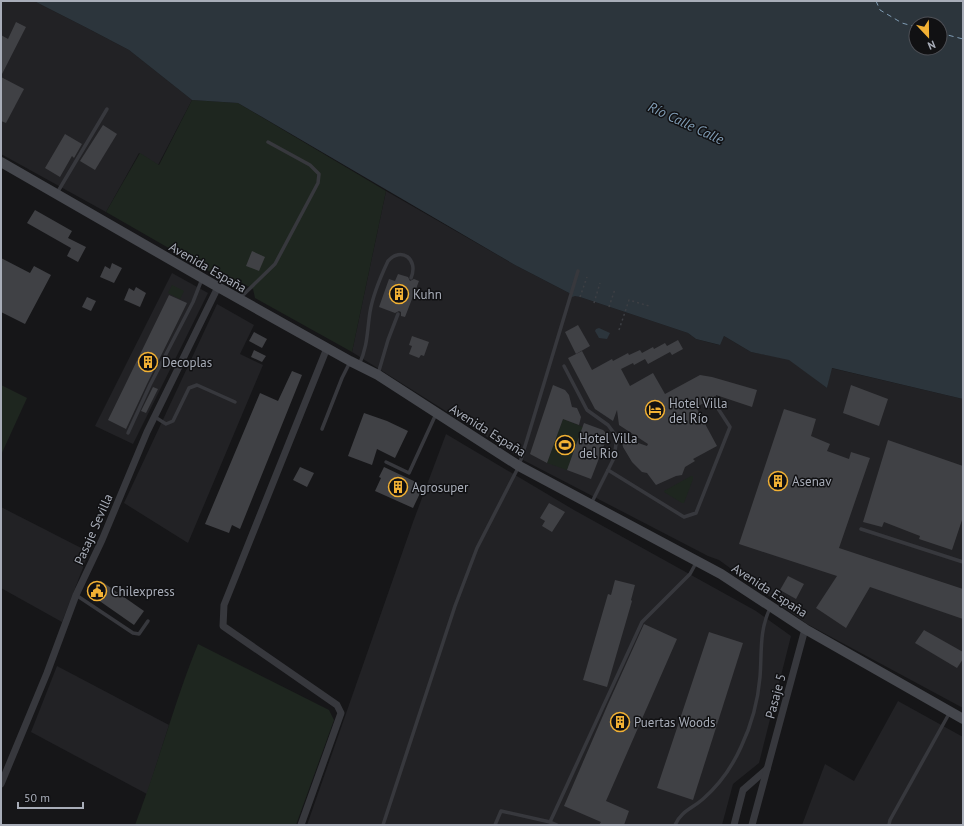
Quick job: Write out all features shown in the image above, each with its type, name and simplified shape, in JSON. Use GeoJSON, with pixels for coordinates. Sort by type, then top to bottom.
{"type":"FeatureCollection","features":[{"type":"Feature","properties":{"kind":"main road","name":"Avenida España"},"geometry":{"type":"LineString","coordinates":[[1,162],[239,299],[378,375],[519,466],[721,574],[771,608],[806,629],[963,719]]}},
{"type":"Feature","properties":{"kind":"street","name":"Pasaje Sevilla"},"geometry":{"type":"LineString","coordinates":[[1,784],[47,673],[76,595],[102,540],[147,432],[218,287]]}},
{"type":"Feature","properties":{"kind":"street"},"geometry":{"type":"LineString","coordinates":[[301,825],[341,713],[338,705],[223,626],[224,605],[327,348]]}},
{"type":"Feature","properties":{"kind":"street","name":"Pasaje 5"},"geometry":{"type":"LineString","coordinates":[[752,825],[806,629]]}},
{"type":"Feature","properties":{"kind":"street"},"geometry":{"type":"LineString","coordinates":[[734,825],[743,790],[767,769]]}},
{"type":"Feature","properties":{"kind":"lane"},"geometry":{"type":"LineString","coordinates":[[56,194],[107,109]]}},
{"type":"Feature","properties":{"kind":"lane"},"geometry":{"type":"LineString","coordinates":[[239,299],[275,264],[318,183],[319,174],[310,165],[268,142]]}},
{"type":"Feature","properties":{"kind":"lane"},"geometry":{"type":"LineString","coordinates":[[322,429],[342,378],[355,363],[367,342],[373,298],[378,282],[390,258],[399,255],[411,259],[414,267],[411,278]]}},
{"type":"Feature","properties":{"kind":"lane"},"geometry":{"type":"LineString","coordinates":[[383,825],[455,606],[477,548],[519,466],[578,271]]}},
{"type":"Feature","properties":{"kind":"lane"},"geometry":{"type":"LineString","coordinates":[[128,433],[150,385],[193,302],[202,278]]}},
{"type":"Feature","properties":{"kind":"lane"},"geometry":{"type":"LineString","coordinates":[[378,375],[388,340],[398,314]]}},
{"type":"Feature","properties":{"kind":"lane"},"geometry":{"type":"LineString","coordinates":[[564,366],[587,410],[608,425],[617,437],[614,458],[591,505]]}},
{"type":"Feature","properties":{"kind":"lane"},"geometry":{"type":"LineString","coordinates":[[154,417],[166,424],[173,421],[189,388],[197,385],[235,402]]}},
{"type":"Feature","properties":{"kind":"lane"},"geometry":{"type":"LineString","coordinates":[[608,470],[684,517],[696,513],[730,426],[717,407],[705,406]]}},
{"type":"Feature","properties":{"kind":"lane"},"geometry":{"type":"LineString","coordinates":[[386,462],[409,473],[437,413]]}},
{"type":"Feature","properties":{"kind":"lane"},"geometry":{"type":"LineString","coordinates":[[860,528],[963,562]]}},
{"type":"Feature","properties":{"kind":"lane"},"geometry":{"type":"LineString","coordinates":[[550,822],[642,622],[690,574],[697,562]]}},
{"type":"Feature","properties":{"kind":"lane"},"geometry":{"type":"LineString","coordinates":[[76,595],[133,633],[139,634],[148,622]]}},
{"type":"Feature","properties":{"kind":"lane"},"geometry":{"type":"LineString","coordinates":[[675,825],[684,812],[696,805],[721,780],[732,765],[740,749],[756,702],[760,678],[762,629],[771,608]]}},
{"type":"Feature","properties":{"kind":"lane"},"geometry":{"type":"LineString","coordinates":[[889,825],[890,820],[950,712]]}},
{"type":"Feature","properties":{"kind":"lane"},"geometry":{"type":"LineString","coordinates":[[495,825],[501,811],[550,822],[557,825]]}},
{"type":"Feature","properties":{"kind":"path"},"geometry":{"type":"LineString","coordinates":[[580,297],[587,277]]}},
{"type":"Feature","properties":{"kind":"path"},"geometry":{"type":"LineString","coordinates":[[594,303],[600,283]]}},
{"type":"Feature","properties":{"kind":"path"},"geometry":{"type":"LineString","coordinates":[[609,307],[615,288]]}},
{"type":"Feature","properties":{"kind":"path"},"geometry":{"type":"LineString","coordinates":[[619,330],[629,300],[649,306]]}},
{"type":"Feature","properties":{"kind":"shaded area"},"geometry":{"type":"Polygon","coordinates":[[[1,1],[34,1],[89,29],[129,50],[192,100],[158,165],[139,153],[106,212],[1,154],[1,1]]]}},
{"type":"Feature","properties":{"kind":"shaded area"},"geometry":{"type":"Polygon","coordinates":[[[192,100],[238,103],[386,191],[352,352],[255,298],[253,289],[240,282],[233,285],[106,212],[140,153],[159,165],[192,100]]]}},
{"type":"Feature","properties":{"kind":"shaded area"},"geometry":{"type":"Polygon","coordinates":[[[386,191],[515,265],[571,294],[688,333],[696,339],[719,345],[724,336],[751,352],[789,359],[827,388],[831,368],[963,399],[963,708],[807,624],[719,560],[708,556],[525,461],[352,352],[386,191]]]}},
{"type":"Feature","properties":{"kind":"shaded area"},"geometry":{"type":"Polygon","coordinates":[[[172,273],[208,293],[133,444],[95,426],[172,273]]]}},
{"type":"Feature","properties":{"kind":"shaded area"},"geometry":{"type":"Polygon","coordinates":[[[172,285],[184,291],[180,299],[168,293],[172,285]]]}},
{"type":"Feature","properties":{"kind":"shaded area"},"geometry":{"type":"Polygon","coordinates":[[[217,304],[254,325],[240,354],[263,365],[188,543],[124,503],[217,304]]]}},
{"type":"Feature","properties":{"kind":"shaded area"},"geometry":{"type":"Polygon","coordinates":[[[1,385],[27,398],[1,455],[1,385]]]}},
{"type":"Feature","properties":{"kind":"shaded area","name":"Hotel Villa del Rio"},"geometry":{"type":"Polygon","coordinates":[[[563,419],[583,427],[567,470],[547,463],[563,419]]]}},
{"type":"Feature","properties":{"kind":"shaded area"},"geometry":{"type":"Polygon","coordinates":[[[446,434],[574,510],[756,611],[791,636],[759,763],[733,784],[722,825],[307,825],[413,522],[446,434]]]}},
{"type":"Feature","properties":{"kind":"shaded area"},"geometry":{"type":"Polygon","coordinates":[[[693,476],[693,479],[684,503],[664,492],[664,491],[693,476]]]}},
{"type":"Feature","properties":{"kind":"shaded area"},"geometry":{"type":"Polygon","coordinates":[[[1,507],[89,552],[62,622],[1,588],[1,507]]]}},
{"type":"Feature","properties":{"kind":"shaded area"},"geometry":{"type":"Polygon","coordinates":[[[198,644],[329,710],[334,720],[296,825],[135,825],[189,666],[198,644]]]}},
{"type":"Feature","properties":{"kind":"shaded area"},"geometry":{"type":"Polygon","coordinates":[[[57,666],[169,725],[147,794],[31,732],[57,666]]]}},
{"type":"Feature","properties":{"kind":"shaded area"},"geometry":{"type":"Polygon","coordinates":[[[898,701],[963,737],[963,825],[802,825],[825,764],[854,781],[898,701]]]}},
{"type":"Feature","properties":{"kind":"water","name":"Río Calle Calle"},"geometry":{"type":"Polygon","coordinates":[[[34,1],[963,1],[963,399],[832,368],[827,388],[789,360],[751,352],[724,336],[720,345],[696,339],[688,333],[580,297],[572,297],[571,294],[515,265],[238,103],[192,100],[129,50],[34,1]]]}},
{"type":"Feature","properties":{"kind":"water"},"geometry":{"type":"Polygon","coordinates":[[[599,328],[610,333],[607,339],[599,338],[595,331],[599,328]]]}},
{"type":"Feature","properties":{"kind":"building"},"geometry":{"type":"Polygon","coordinates":[[[16,22],[26,27],[1,76],[1,35],[8,39],[16,22]]]}},
{"type":"Feature","properties":{"kind":"building"},"geometry":{"type":"Polygon","coordinates":[[[1,77],[24,89],[6,123],[1,121],[1,77]]]}},
{"type":"Feature","properties":{"kind":"building"},"geometry":{"type":"Polygon","coordinates":[[[103,125],[117,134],[95,170],[80,161],[103,125]]]}},
{"type":"Feature","properties":{"kind":"building"},"geometry":{"type":"Polygon","coordinates":[[[65,134],[82,144],[74,158],[72,156],[60,177],[45,168],[65,134]]]}},
{"type":"Feature","properties":{"kind":"building"},"geometry":{"type":"Polygon","coordinates":[[[35,210],[72,231],[68,238],[86,247],[78,262],[67,256],[71,248],[27,223],[35,210]]]}},
{"type":"Feature","properties":{"kind":"building"},"geometry":{"type":"Polygon","coordinates":[[[252,251],[265,257],[259,271],[246,266],[252,251]]]}},
{"type":"Feature","properties":{"kind":"building"},"geometry":{"type":"Polygon","coordinates":[[[1,258],[30,273],[34,266],[51,275],[25,324],[1,312],[1,258]]]}},
{"type":"Feature","properties":{"kind":"building"},"geometry":{"type":"Polygon","coordinates":[[[112,263],[122,268],[114,283],[100,277],[105,266],[110,269],[112,263]]]}},
{"type":"Feature","properties":{"kind":"building","name":"Kuhn"},"geometry":{"type":"Polygon","coordinates":[[[398,274],[408,277],[410,281],[414,279],[419,281],[405,317],[401,316],[401,312],[399,311],[395,313],[379,307],[389,279],[395,281],[398,274]]]}},
{"type":"Feature","properties":{"kind":"building"},"geometry":{"type":"Polygon","coordinates":[[[136,287],[146,293],[140,307],[124,300],[129,288],[134,291],[136,287]]]}},
{"type":"Feature","properties":{"kind":"building","name":"Decoplas"},"geometry":{"type":"Polygon","coordinates":[[[169,295],[187,303],[126,429],[108,420],[169,295]]]}},
{"type":"Feature","properties":{"kind":"building"},"geometry":{"type":"Polygon","coordinates":[[[87,297],[96,301],[91,311],[82,307],[87,297]]]}},
{"type":"Feature","properties":{"kind":"building"},"geometry":{"type":"Polygon","coordinates":[[[578,325],[590,346],[576,354],[565,332],[578,325]]]}},
{"type":"Feature","properties":{"kind":"building"},"geometry":{"type":"Polygon","coordinates":[[[254,332],[267,339],[262,348],[249,341],[254,332]]]}},
{"type":"Feature","properties":{"kind":"building"},"geometry":{"type":"Polygon","coordinates":[[[412,336],[429,342],[424,356],[421,355],[419,358],[409,354],[412,346],[409,345],[412,336]]]}},
{"type":"Feature","properties":{"kind":"building"},"geometry":{"type":"Polygon","coordinates":[[[678,340],[683,349],[672,355],[670,352],[648,364],[645,359],[634,365],[633,363],[621,369],[630,386],[653,373],[665,394],[700,375],[757,390],[752,407],[716,395],[715,401],[712,399],[696,407],[717,446],[693,459],[695,461],[685,467],[682,475],[676,476],[656,485],[647,473],[642,472],[632,462],[623,447],[621,437],[647,446],[648,444],[619,425],[617,410],[613,421],[595,409],[568,358],[582,351],[592,370],[612,359],[613,361],[628,353],[629,355],[640,350],[642,353],[665,343],[667,346],[678,340]]]}},
{"type":"Feature","properties":{"kind":"building"},"geometry":{"type":"Polygon","coordinates":[[[254,350],[266,356],[262,362],[251,357],[254,350]]]}},
{"type":"Feature","properties":{"kind":"building"},"geometry":{"type":"Polygon","coordinates":[[[292,371],[302,375],[240,529],[232,525],[229,533],[205,524],[260,393],[278,401],[292,371]]]}},
{"type":"Feature","properties":{"kind":"building"},"geometry":{"type":"Polygon","coordinates":[[[553,385],[565,390],[569,395],[572,407],[577,408],[581,417],[579,425],[563,419],[547,463],[530,454],[553,385]]]}},
{"type":"Feature","properties":{"kind":"building"},"geometry":{"type":"Polygon","coordinates":[[[851,385],[888,399],[879,426],[843,413],[851,385]]]}},
{"type":"Feature","properties":{"kind":"building"},"geometry":{"type":"Polygon","coordinates":[[[153,387],[158,389],[146,413],[141,411],[153,387]]]}},
{"type":"Feature","properties":{"kind":"building"},"geometry":{"type":"Polygon","coordinates":[[[784,409],[816,419],[811,436],[830,444],[827,451],[849,459],[851,452],[870,458],[839,548],[963,589],[963,619],[870,587],[846,628],[816,608],[837,576],[739,544],[784,409]]]}},
{"type":"Feature","properties":{"kind":"building"},"geometry":{"type":"Polygon","coordinates":[[[364,413],[387,421],[408,431],[395,458],[377,449],[372,465],[348,456],[364,413]]]}},
{"type":"Feature","properties":{"kind":"building"},"geometry":{"type":"Polygon","coordinates":[[[584,423],[603,430],[608,435],[591,479],[567,470],[584,423]]]}},
{"type":"Feature","properties":{"kind":"building"},"geometry":{"type":"Polygon","coordinates":[[[888,440],[963,466],[963,517],[952,550],[919,539],[920,536],[884,522],[882,527],[863,522],[888,440]]]}},
{"type":"Feature","properties":{"kind":"building"},"geometry":{"type":"Polygon","coordinates":[[[300,467],[314,473],[307,487],[293,480],[300,467]]]}},
{"type":"Feature","properties":{"kind":"building","name":"Agrosuper"},"geometry":{"type":"Polygon","coordinates":[[[384,467],[418,483],[417,486],[422,489],[413,508],[375,491],[384,467]]]}},
{"type":"Feature","properties":{"kind":"building"},"geometry":{"type":"Polygon","coordinates":[[[549,503],[565,512],[552,532],[542,526],[545,521],[540,518],[549,503]]]}},
{"type":"Feature","properties":{"kind":"building"},"geometry":{"type":"Polygon","coordinates":[[[788,576],[804,584],[796,599],[780,590],[788,576]]]}},
{"type":"Feature","properties":{"kind":"building"},"geometry":{"type":"Polygon","coordinates":[[[615,580],[635,585],[632,601],[607,687],[583,680],[608,594],[611,595],[615,580]]]}},
{"type":"Feature","properties":{"kind":"building"},"geometry":{"type":"Polygon","coordinates":[[[101,581],[144,611],[134,625],[91,595],[101,581]]]}},
{"type":"Feature","properties":{"kind":"building","name":"Puertas Woods"},"geometry":{"type":"Polygon","coordinates":[[[644,624],[677,639],[606,801],[629,811],[624,825],[599,825],[601,822],[564,806],[644,624]]]}},
{"type":"Feature","properties":{"kind":"building"},"geometry":{"type":"Polygon","coordinates":[[[924,630],[963,652],[963,659],[957,668],[915,643],[924,630]]]}},
{"type":"Feature","properties":{"kind":"building"},"geometry":{"type":"Polygon","coordinates":[[[709,632],[743,643],[693,800],[657,788],[709,632]]]}},
{"type":"Feature","properties":{"kind":"ferry route"},"geometry":{"type":"LineString","coordinates":[[876,1],[880,10],[902,23],[908,25]]}},
{"type":"Feature","properties":{"kind":"ferry route"},"geometry":{"type":"LineString","coordinates":[[948,35],[963,39]]}},
{"type":"Feature","properties":{"kind":"place","name":"Kuhn"},"geometry":{"type":"Point","coordinates":[399,294]}},
{"type":"Feature","properties":{"kind":"place","name":"Decoplas"},"geometry":{"type":"Point","coordinates":[148,362]}},
{"type":"Feature","properties":{"kind":"place","name":"Hotel Villa del Río"},"geometry":{"type":"Point","coordinates":[655,410]}},
{"type":"Feature","properties":{"kind":"place","name":"Hotel Villa del Rio"},"geometry":{"type":"Point","coordinates":[565,445]}},
{"type":"Feature","properties":{"kind":"place","name":"Asenav"},"geometry":{"type":"Point","coordinates":[778,481]}},
{"type":"Feature","properties":{"kind":"place","name":"Agrosuper"},"geometry":{"type":"Point","coordinates":[398,487]}},
{"type":"Feature","properties":{"kind":"place","name":"Chilexpress"},"geometry":{"type":"Point","coordinates":[97,591]}},
{"type":"Feature","properties":{"kind":"place","name":"Puertas Woods"},"geometry":{"type":"Point","coordinates":[620,722]}}]}
